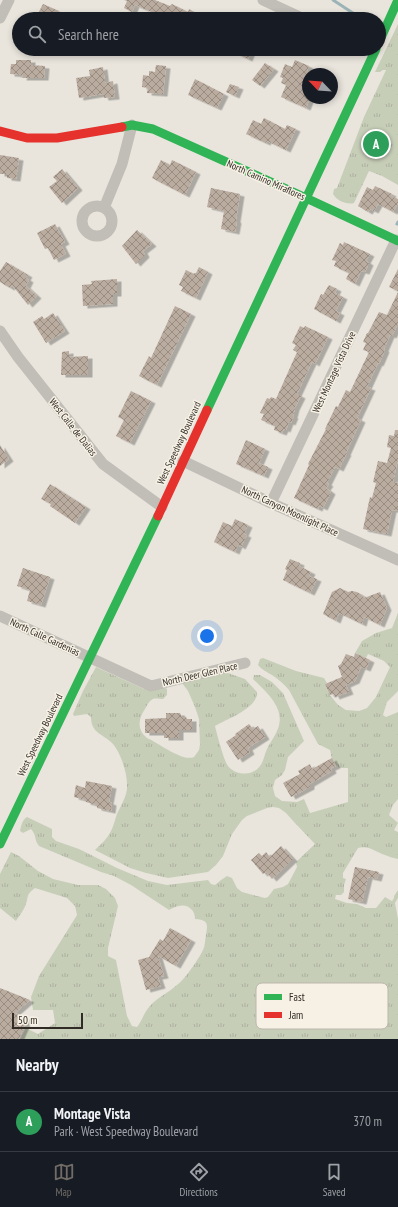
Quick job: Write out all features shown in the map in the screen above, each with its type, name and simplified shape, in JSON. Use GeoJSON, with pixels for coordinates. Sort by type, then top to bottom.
{"type":"FeatureCollection","features":[{"type":"Feature","properties":{"kind":"main road"},"geometry":{"type":"LineString","coordinates":[[386,26],[398,0]]}},
{"type":"Feature","properties":{"kind":"main road","name":"West Speedway Boulevard"},"geometry":{"type":"LineString","coordinates":[[0,844],[162,507],[370,56]]}},
{"type":"Feature","properties":{"kind":"main road","name":"North Camino Miraflores"},"geometry":{"type":"LineString","coordinates":[[0,130],[27,138],[57,138],[132,125],[153,129],[306,197],[397,241]]}},
{"type":"Feature","properties":{"kind":"street"},"geometry":{"type":"LineString","coordinates":[[0,18],[9,0]]}},
{"type":"Feature","properties":{"kind":"street"},"geometry":{"type":"LineString","coordinates":[[263,0],[289,12]]}},
{"type":"Feature","properties":{"kind":"street"},"geometry":{"type":"LineString","coordinates":[[386,18],[393,11]]}},
{"type":"Feature","properties":{"kind":"street"},"geometry":{"type":"LineString","coordinates":[[104,208],[122,164],[132,125]]}},
{"type":"Feature","properties":{"kind":"street","name":"West Montage Vista Drive"},"geometry":{"type":"LineString","coordinates":[[271,503],[397,241]]}},
{"type":"Feature","properties":{"kind":"street","name":"West Calle de Dalias"},"geometry":{"type":"LineString","coordinates":[[0,331],[18,357],[103,464],[162,507]]}},
{"type":"Feature","properties":{"kind":"street","name":"North Canyon Moonlight Place"},"geometry":{"type":"LineString","coordinates":[[183,461],[271,503],[398,560]]}},
{"type":"Feature","properties":{"kind":"street","name":"North Calle Gardenias"},"geometry":{"type":"LineString","coordinates":[[0,616],[90,658]]}},
{"type":"Feature","properties":{"kind":"street","name":"North Deer Glen Place"},"geometry":{"type":"LineString","coordinates":[[90,658],[151,686],[245,663]]}},
{"type":"Feature","properties":{"kind":"green space"},"geometry":{"type":"Polygon","coordinates":[[[398,24],[398,185],[369,171],[354,203],[345,203],[333,194],[334,189],[337,188],[364,117],[386,70],[375,72],[383,56],[386,56],[386,49],[398,24]]]}},
{"type":"Feature","properties":{"kind":"green space"},"geometry":{"type":"Polygon","coordinates":[[[398,613],[398,691],[387,702],[383,715],[386,717],[398,712],[398,799],[393,805],[389,815],[398,823],[394,830],[398,832],[398,859],[369,848],[358,848],[343,873],[343,878],[346,879],[344,892],[341,895],[336,895],[335,899],[347,903],[357,904],[366,908],[376,908],[385,897],[392,901],[398,890],[398,898],[395,903],[398,919],[398,1039],[20,1039],[26,1028],[38,1034],[55,1023],[53,1010],[33,1010],[31,997],[39,976],[77,915],[75,906],[67,898],[35,888],[29,894],[23,911],[16,921],[0,908],[0,874],[11,852],[19,856],[38,871],[53,879],[78,885],[98,885],[106,889],[115,898],[118,906],[108,948],[108,956],[116,960],[127,1016],[132,1026],[137,1027],[150,1006],[177,985],[195,964],[205,945],[207,928],[205,921],[195,919],[193,911],[187,906],[177,906],[169,910],[131,885],[114,876],[39,846],[31,829],[23,833],[20,831],[21,825],[25,818],[27,817],[52,829],[52,837],[56,841],[79,849],[117,868],[148,881],[167,885],[208,880],[211,884],[215,885],[227,876],[232,878],[237,888],[242,892],[265,898],[268,897],[274,889],[288,884],[297,867],[296,862],[315,844],[286,813],[279,808],[273,807],[247,816],[242,820],[232,834],[223,856],[208,872],[168,878],[130,868],[95,850],[110,834],[125,797],[127,788],[126,775],[122,761],[113,744],[93,727],[91,717],[87,714],[74,716],[73,714],[96,667],[144,689],[164,687],[167,689],[167,695],[163,699],[153,699],[148,703],[140,720],[141,732],[147,738],[177,755],[189,758],[194,757],[199,750],[199,719],[188,691],[182,683],[225,672],[245,679],[257,692],[253,703],[241,712],[215,726],[226,763],[235,772],[244,774],[253,772],[261,764],[279,726],[280,721],[278,710],[274,701],[253,679],[254,675],[260,675],[272,682],[283,693],[304,741],[288,757],[285,770],[282,775],[275,780],[273,788],[275,796],[282,801],[297,802],[304,799],[310,813],[348,802],[348,768],[339,768],[337,765],[336,766],[332,759],[330,750],[318,744],[289,690],[279,680],[258,665],[260,659],[263,658],[296,671],[324,678],[330,695],[338,705],[346,710],[359,711],[367,708],[376,697],[390,667],[384,661],[368,654],[366,658],[355,653],[362,641],[376,633],[392,628],[398,613]]]}},
{"type":"Feature","properties":{"kind":"building"},"geometry":{"type":"Polygon","coordinates":[[[124,0],[155,0],[170,6],[172,4],[188,12],[152,12],[135,5],[132,12],[124,8],[127,1],[124,0]]]}},
{"type":"Feature","properties":{"kind":"building"},"geometry":{"type":"Polygon","coordinates":[[[43,4],[59,11],[58,12],[39,12],[43,4]]]}},
{"type":"Feature","properties":{"kind":"building"},"geometry":{"type":"Polygon","coordinates":[[[242,56],[249,56],[248,59],[242,56]]]}},
{"type":"Feature","properties":{"kind":"building"},"geometry":{"type":"Polygon","coordinates":[[[16,60],[31,60],[31,65],[45,66],[44,78],[22,78],[23,75],[10,74],[11,64],[16,64],[16,60]]]}},
{"type":"Feature","properties":{"kind":"building"},"geometry":{"type":"Polygon","coordinates":[[[295,60],[309,66],[308,68],[302,68],[302,104],[308,104],[306,108],[281,97],[286,85],[281,83],[283,78],[280,77],[285,64],[292,67],[295,60]]]}},
{"type":"Feature","properties":{"kind":"building"},"geometry":{"type":"Polygon","coordinates":[[[265,63],[274,69],[260,86],[252,80],[265,63]]]}},
{"type":"Feature","properties":{"kind":"building"},"geometry":{"type":"Polygon","coordinates":[[[156,65],[166,66],[163,94],[147,93],[148,88],[142,87],[143,75],[149,76],[149,71],[155,72],[156,65]]]}},
{"type":"Feature","properties":{"kind":"building"},"geometry":{"type":"Polygon","coordinates":[[[103,67],[105,83],[113,81],[115,97],[104,98],[103,94],[79,98],[76,78],[90,76],[89,70],[103,67]]]}},
{"type":"Feature","properties":{"kind":"building"},"geometry":{"type":"Polygon","coordinates":[[[195,79],[224,94],[217,108],[188,95],[195,79]]]}},
{"type":"Feature","properties":{"kind":"building"},"geometry":{"type":"Polygon","coordinates":[[[230,84],[239,87],[235,96],[226,92],[230,84]]]}},
{"type":"Feature","properties":{"kind":"building"},"geometry":{"type":"Polygon","coordinates":[[[264,118],[285,129],[287,125],[296,129],[286,150],[267,141],[266,143],[246,134],[253,120],[261,124],[264,118]]]}},
{"type":"Feature","properties":{"kind":"building"},"geometry":{"type":"Polygon","coordinates":[[[0,155],[19,158],[16,179],[7,178],[7,174],[0,174],[0,155]]]}},
{"type":"Feature","properties":{"kind":"building"},"geometry":{"type":"Polygon","coordinates":[[[161,160],[170,165],[172,160],[196,172],[185,195],[152,178],[161,160]]]}},
{"type":"Feature","properties":{"kind":"building"},"geometry":{"type":"Polygon","coordinates":[[[62,169],[78,188],[62,203],[49,187],[57,181],[53,177],[62,169]]]}},
{"type":"Feature","properties":{"kind":"building"},"geometry":{"type":"Polygon","coordinates":[[[375,186],[392,194],[391,196],[398,199],[398,203],[393,212],[378,204],[374,211],[370,209],[368,212],[358,206],[367,187],[373,190],[375,186]]]}},
{"type":"Feature","properties":{"kind":"building"},"geometry":{"type":"Polygon","coordinates":[[[211,188],[240,194],[235,232],[221,229],[224,211],[207,207],[211,188]]]}},
{"type":"Feature","properties":{"kind":"building"},"geometry":{"type":"Polygon","coordinates":[[[55,224],[65,242],[61,244],[66,254],[54,260],[48,248],[45,249],[37,233],[55,224]]]}},
{"type":"Feature","properties":{"kind":"building"},"geometry":{"type":"Polygon","coordinates":[[[137,230],[152,244],[143,251],[145,255],[136,264],[122,246],[137,230]]]}},
{"type":"Feature","properties":{"kind":"building"},"geometry":{"type":"Polygon","coordinates":[[[344,242],[370,254],[366,261],[369,263],[365,272],[361,271],[355,284],[346,279],[349,273],[334,266],[336,261],[332,260],[340,243],[343,245],[344,242]]]}},
{"type":"Feature","properties":{"kind":"building"},"geometry":{"type":"Polygon","coordinates":[[[6,262],[28,275],[26,278],[29,280],[26,286],[37,296],[28,305],[12,285],[10,288],[0,282],[0,271],[6,262]]]}},
{"type":"Feature","properties":{"kind":"building"},"geometry":{"type":"Polygon","coordinates":[[[199,267],[208,272],[196,298],[181,291],[183,287],[179,285],[186,270],[194,274],[199,267]]]}},
{"type":"Feature","properties":{"kind":"building"},"geometry":{"type":"Polygon","coordinates":[[[398,269],[398,291],[389,287],[398,269]]]}},
{"type":"Feature","properties":{"kind":"building"},"geometry":{"type":"Polygon","coordinates":[[[117,279],[117,294],[113,294],[113,304],[83,306],[82,285],[92,284],[91,281],[117,279]]]}},
{"type":"Feature","properties":{"kind":"building"},"geometry":{"type":"Polygon","coordinates":[[[329,285],[337,289],[335,293],[343,297],[336,311],[340,313],[336,321],[314,309],[321,294],[323,295],[329,285]]]}},
{"type":"Feature","properties":{"kind":"building"},"geometry":{"type":"Polygon","coordinates":[[[398,292],[398,324],[392,336],[390,335],[379,364],[378,363],[367,387],[371,388],[357,418],[361,420],[347,453],[339,469],[335,467],[327,483],[329,484],[326,488],[331,492],[323,508],[319,506],[318,509],[294,498],[309,465],[308,464],[336,406],[338,407],[346,390],[350,392],[369,352],[363,350],[366,343],[363,342],[367,333],[379,312],[387,315],[398,292]]]}},
{"type":"Feature","properties":{"kind":"building"},"geometry":{"type":"Polygon","coordinates":[[[175,306],[191,314],[157,385],[139,376],[149,356],[151,358],[175,306]]]}},
{"type":"Feature","properties":{"kind":"building"},"geometry":{"type":"Polygon","coordinates":[[[53,313],[65,331],[46,343],[33,322],[42,316],[44,319],[53,313]]]}},
{"type":"Feature","properties":{"kind":"building"},"geometry":{"type":"Polygon","coordinates":[[[300,326],[304,328],[305,326],[328,337],[315,364],[312,362],[297,394],[301,396],[295,408],[291,423],[289,422],[286,430],[284,429],[282,433],[274,430],[275,426],[261,420],[264,414],[260,413],[267,398],[270,399],[271,397],[276,399],[297,352],[293,350],[296,345],[292,343],[300,326]]]}},
{"type":"Feature","properties":{"kind":"building"},"geometry":{"type":"Polygon","coordinates":[[[69,351],[69,357],[88,356],[88,375],[61,375],[62,352],[69,351]]]}},
{"type":"Feature","properties":{"kind":"building"},"geometry":{"type":"Polygon","coordinates":[[[131,391],[151,401],[130,443],[116,436],[124,420],[118,417],[131,391]]]}},
{"type":"Feature","properties":{"kind":"building"},"geometry":{"type":"Polygon","coordinates":[[[395,430],[398,430],[398,459],[393,482],[398,483],[398,511],[392,510],[387,534],[363,529],[370,497],[372,498],[376,483],[373,482],[378,461],[387,463],[391,448],[387,447],[389,435],[394,436],[395,430]]]}},
{"type":"Feature","properties":{"kind":"building"},"geometry":{"type":"Polygon","coordinates":[[[246,440],[265,449],[259,463],[268,467],[264,476],[236,464],[246,440]]]}},
{"type":"Feature","properties":{"kind":"building"},"geometry":{"type":"Polygon","coordinates":[[[0,445],[9,459],[0,466],[0,445]]]}},
{"type":"Feature","properties":{"kind":"building"},"geometry":{"type":"Polygon","coordinates":[[[50,484],[86,507],[75,523],[50,506],[51,504],[41,499],[50,484]]]}},
{"type":"Feature","properties":{"kind":"building"},"geometry":{"type":"Polygon","coordinates":[[[235,519],[248,525],[244,534],[247,535],[241,547],[238,545],[235,552],[214,542],[223,522],[232,526],[235,519]]]}},
{"type":"Feature","properties":{"kind":"building"},"geometry":{"type":"Polygon","coordinates":[[[290,559],[300,563],[299,566],[311,572],[309,576],[317,579],[310,593],[283,580],[287,570],[285,569],[290,559]]]}},
{"type":"Feature","properties":{"kind":"building"},"geometry":{"type":"Polygon","coordinates":[[[23,568],[50,577],[41,605],[27,601],[30,590],[17,586],[23,568]]]}},
{"type":"Feature","properties":{"kind":"building"},"geometry":{"type":"Polygon","coordinates":[[[340,588],[348,592],[357,592],[364,598],[380,592],[387,608],[380,625],[364,617],[362,624],[339,613],[336,621],[323,614],[332,592],[340,588]]]}},
{"type":"Feature","properties":{"kind":"building"},"geometry":{"type":"Polygon","coordinates":[[[355,653],[370,660],[366,669],[361,667],[355,681],[346,685],[349,692],[335,697],[334,694],[330,695],[325,684],[342,677],[338,666],[341,664],[346,654],[354,657],[355,653]]]}},
{"type":"Feature","properties":{"kind":"building"},"geometry":{"type":"Polygon","coordinates":[[[166,713],[180,713],[182,717],[192,719],[192,730],[179,730],[179,738],[164,738],[164,733],[145,733],[145,719],[166,718],[166,713]]]}},
{"type":"Feature","properties":{"kind":"building"},"geometry":{"type":"Polygon","coordinates":[[[249,724],[253,729],[258,726],[265,737],[248,748],[250,752],[238,760],[226,742],[249,724]]]}},
{"type":"Feature","properties":{"kind":"building"},"geometry":{"type":"Polygon","coordinates":[[[332,758],[336,766],[331,768],[332,771],[310,784],[310,787],[291,797],[283,783],[300,774],[298,771],[310,764],[312,769],[332,758]]]}},
{"type":"Feature","properties":{"kind":"building"},"geometry":{"type":"Polygon","coordinates":[[[86,781],[112,786],[109,802],[112,803],[111,811],[97,808],[97,805],[74,797],[76,785],[85,788],[86,781]]]}},
{"type":"Feature","properties":{"kind":"building"},"geometry":{"type":"Polygon","coordinates":[[[281,846],[293,859],[272,879],[266,872],[263,874],[251,860],[259,853],[262,856],[266,852],[270,857],[281,846]]]}},
{"type":"Feature","properties":{"kind":"building"},"geometry":{"type":"Polygon","coordinates":[[[355,867],[379,872],[377,879],[368,877],[362,902],[348,899],[355,867]]]}},
{"type":"Feature","properties":{"kind":"building"},"geometry":{"type":"Polygon","coordinates":[[[170,928],[191,940],[176,966],[158,956],[164,976],[158,977],[161,986],[146,990],[138,960],[149,957],[160,939],[163,941],[170,928]]]}},
{"type":"Feature","properties":{"kind":"building"},"geometry":{"type":"Polygon","coordinates":[[[0,988],[30,1000],[15,1013],[28,1018],[19,1039],[0,1039],[0,988]]]}},
{"type":"Feature","properties":{"kind":"waterway"},"geometry":{"type":"LineString","coordinates":[[333,0],[351,12]]}},
{"type":"Feature","properties":{"kind":"traffic: fast"},"geometry":{"type":"LineString","coordinates":[[386,27],[398,0]]}},
{"type":"Feature","properties":{"kind":"traffic: fast"},"geometry":{"type":"LineString","coordinates":[[207,410],[373,56]]}},
{"type":"Feature","properties":{"kind":"traffic: fast"},"geometry":{"type":"LineString","coordinates":[[122,127],[132,125],[153,129],[398,241]]}},
{"type":"Feature","properties":{"kind":"traffic: fast"},"geometry":{"type":"LineString","coordinates":[[0,844],[158,516]]}},
{"type":"Feature","properties":{"kind":"traffic: jam"},"geometry":{"type":"LineString","coordinates":[[0,131],[27,138],[57,138],[122,127]]}},
{"type":"Feature","properties":{"kind":"traffic: jam"},"geometry":{"type":"LineString","coordinates":[[158,516],[207,410]]}},
{"type":"Feature","properties":{"kind":"place","name":"Montage Vista"},"geometry":{"type":"Point","coordinates":[376,144]}}]}
